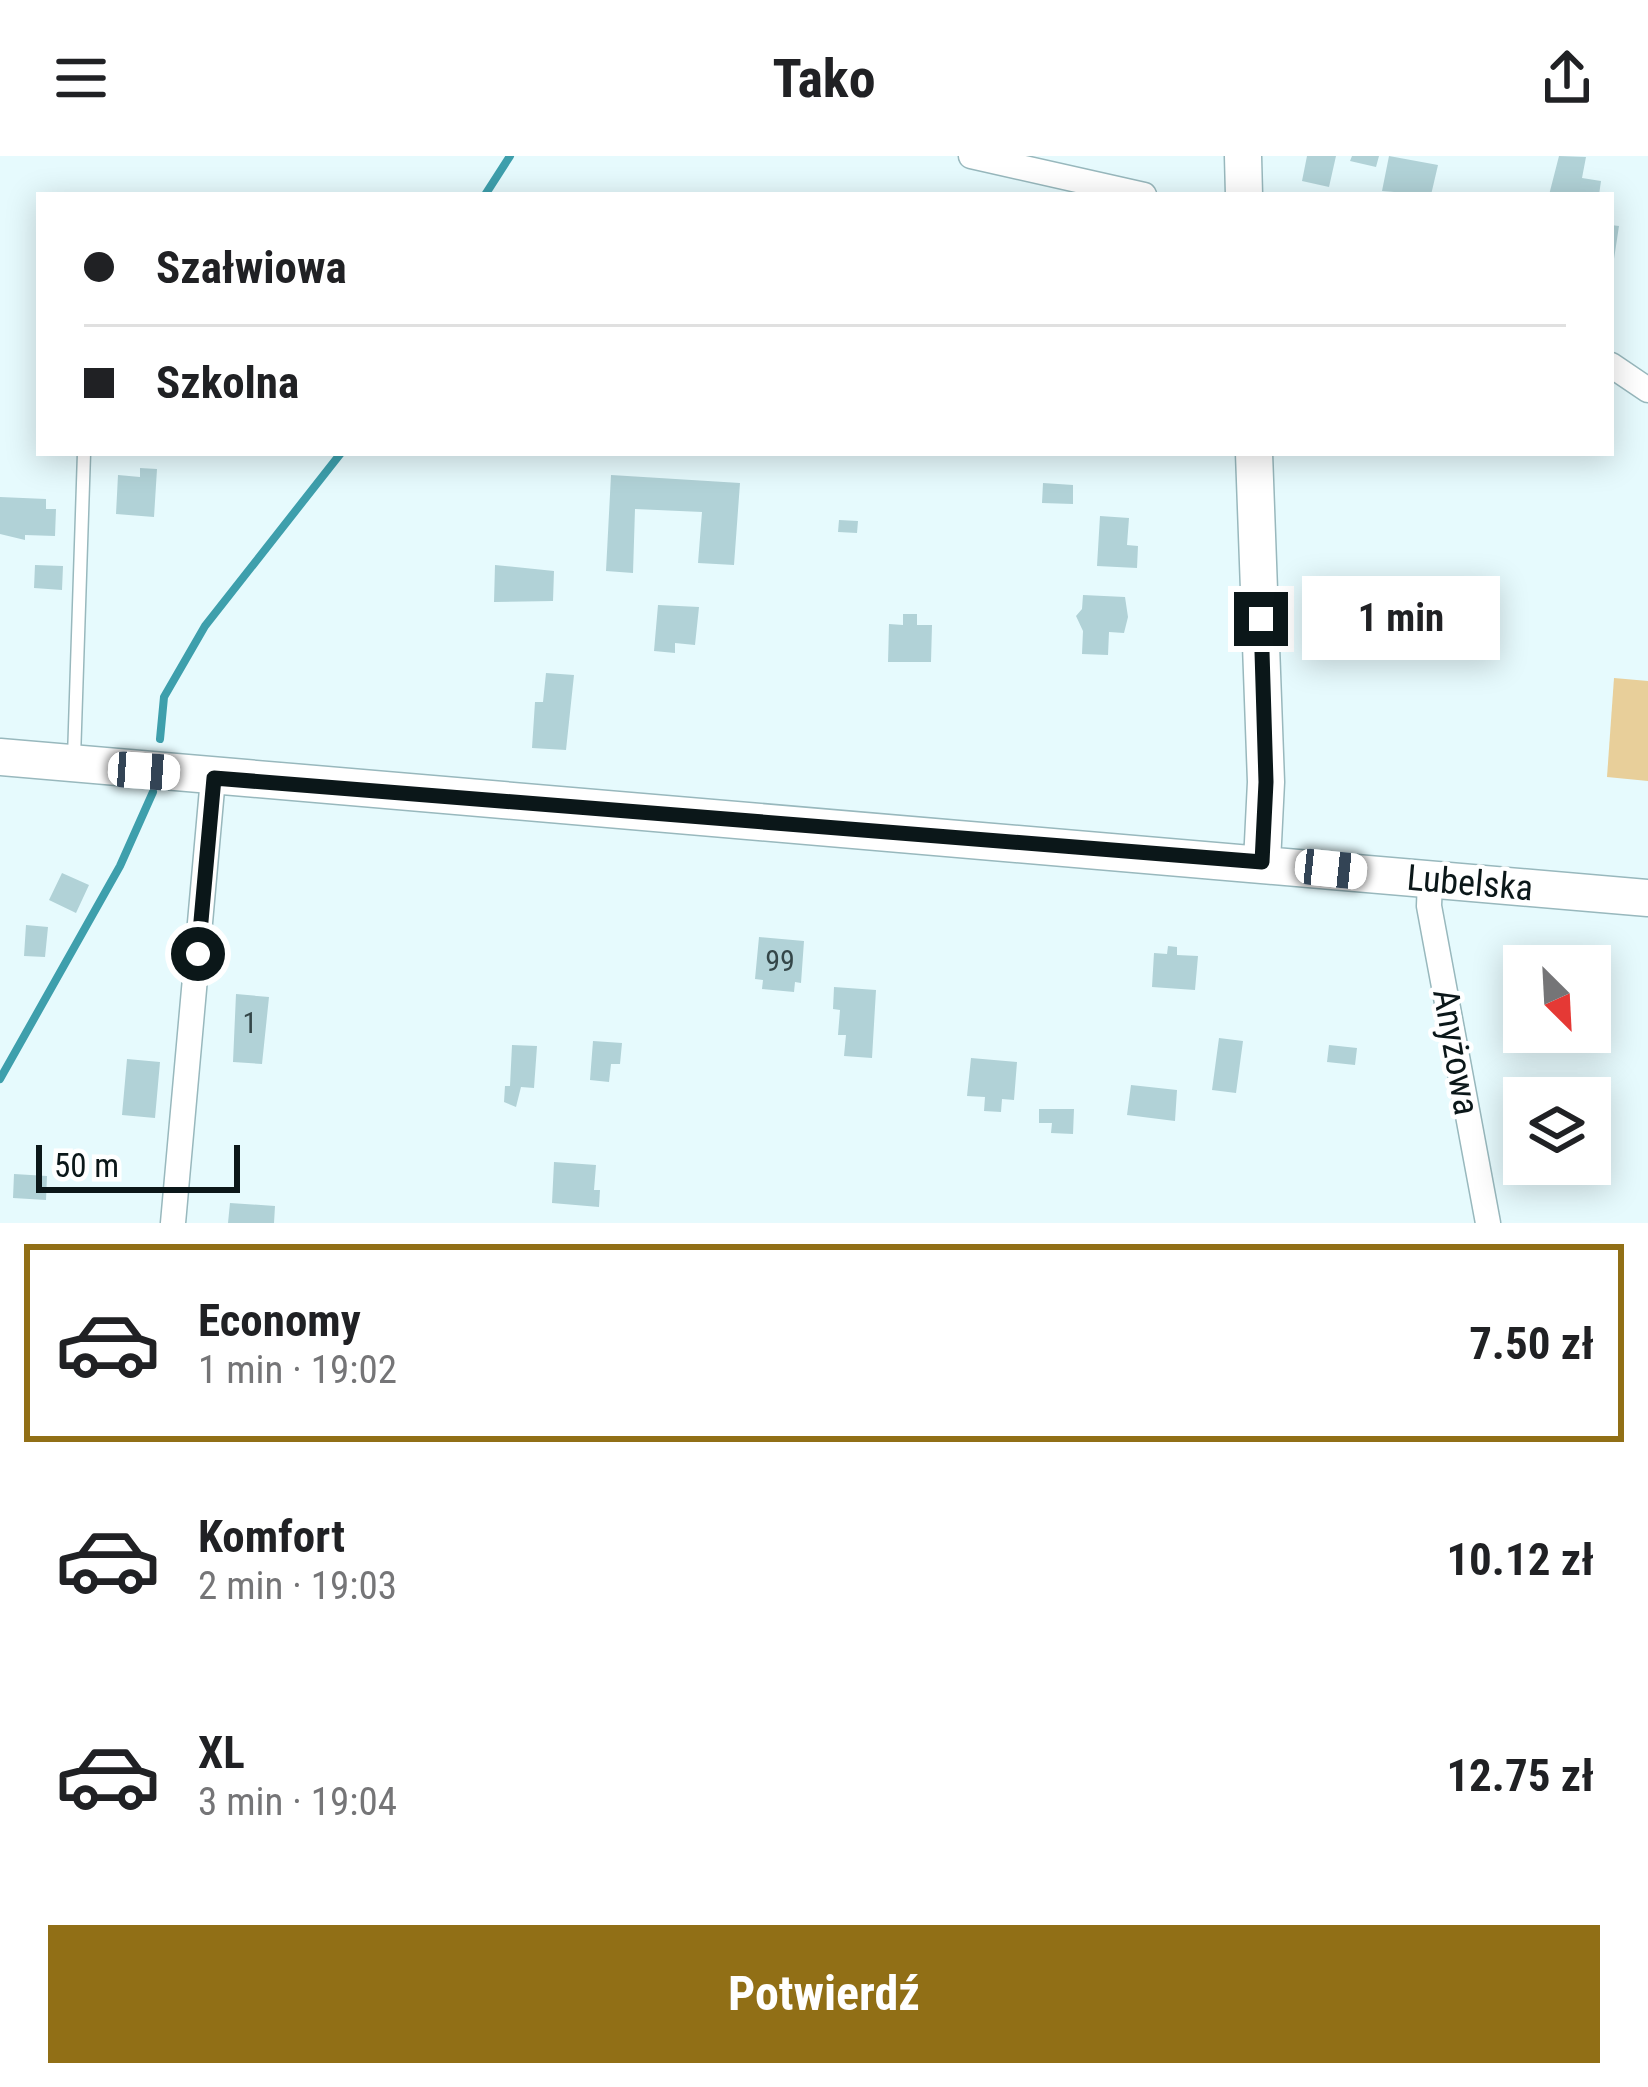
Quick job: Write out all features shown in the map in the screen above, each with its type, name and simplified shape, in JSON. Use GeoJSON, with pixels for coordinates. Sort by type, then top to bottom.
{"type":"FeatureCollection","features":[{"type":"Feature","properties":{"kind":"main road"},"geometry":{"type":"LineString","coordinates":[[1243,156],[1244,192]]}},
{"type":"Feature","properties":{"kind":"main road"},"geometry":{"type":"LineString","coordinates":[[1254,456],[1266,782],[1262,862]]}},
{"type":"Feature","properties":{"kind":"main road","name":"Lubelska"},"geometry":{"type":"LineString","coordinates":[[0,757],[1648,898]]}},
{"type":"Feature","properties":{"kind":"street"},"geometry":{"type":"LineString","coordinates":[[971,156],[1131,192]]}},
{"type":"Feature","properties":{"kind":"street"},"geometry":{"type":"LineString","coordinates":[[1614,367],[1648,390]]}},
{"type":"Feature","properties":{"kind":"street"},"geometry":{"type":"LineString","coordinates":[[173,1223],[214,778]]}},
{"type":"Feature","properties":{"kind":"street","name":"Anyżowa"},"geometry":{"type":"LineString","coordinates":[[1430,880],[1429,906],[1488,1223]]}},
{"type":"Feature","properties":{"kind":"lane"},"geometry":{"type":"LineString","coordinates":[[73,765],[84,456]]}},
{"type":"Feature","properties":{"kind":"shaded area"},"geometry":{"type":"Polygon","coordinates":[[[1614,678],[1648,681],[1648,781],[1607,777],[1614,678]]]}},
{"type":"Feature","properties":{"kind":"building"},"geometry":{"type":"Polygon","coordinates":[[[1307,156],[1336,156],[1329,187],[1302,181],[1307,156]]]}},
{"type":"Feature","properties":{"kind":"building"},"geometry":{"type":"Polygon","coordinates":[[[1352,156],[1379,156],[1376,167],[1350,161],[1352,156]]]}},
{"type":"Feature","properties":{"kind":"building"},"geometry":{"type":"Polygon","coordinates":[[[1389,156],[1438,165],[1432,192],[1382,191],[1389,156]]]}},
{"type":"Feature","properties":{"kind":"building"},"geometry":{"type":"Polygon","coordinates":[[[1559,156],[1586,157],[1582,178],[1601,181],[1599,192],[1550,192],[1559,156]]]}},
{"type":"Feature","properties":{"kind":"building"},"geometry":{"type":"Polygon","coordinates":[[[140,468],[157,469],[154,517],[116,514],[118,475],[140,477],[140,468]]]}},
{"type":"Feature","properties":{"kind":"building"},"geometry":{"type":"Polygon","coordinates":[[[611,475],[740,483],[734,565],[698,563],[702,512],[635,509],[633,573],[606,571],[611,475]]]}},
{"type":"Feature","properties":{"kind":"building"},"geometry":{"type":"Polygon","coordinates":[[[1043,483],[1073,485],[1073,504],[1042,503],[1043,483]]]}},
{"type":"Feature","properties":{"kind":"building"},"geometry":{"type":"Polygon","coordinates":[[[0,497],[46,499],[46,509],[56,509],[55,536],[25,535],[25,540],[0,534],[0,497]]]}},
{"type":"Feature","properties":{"kind":"building"},"geometry":{"type":"Polygon","coordinates":[[[1100,516],[1129,518],[1127,545],[1138,546],[1137,568],[1097,566],[1100,516]]]}},
{"type":"Feature","properties":{"kind":"building"},"geometry":{"type":"Polygon","coordinates":[[[839,520],[858,521],[857,533],[838,532],[839,520]]]}},
{"type":"Feature","properties":{"kind":"building"},"geometry":{"type":"Polygon","coordinates":[[[35,565],[63,566],[62,590],[34,588],[35,565]]]}},
{"type":"Feature","properties":{"kind":"building"},"geometry":{"type":"Polygon","coordinates":[[[495,565],[554,571],[553,601],[494,602],[495,565]]]}},
{"type":"Feature","properties":{"kind":"building"},"geometry":{"type":"Polygon","coordinates":[[[1083,595],[1125,597],[1124,633],[1109,632],[1108,655],[1082,654],[1083,631],[1076,616],[1083,595]]]}},
{"type":"Feature","properties":{"kind":"building"},"geometry":{"type":"Polygon","coordinates":[[[658,605],[699,607],[695,645],[675,643],[675,653],[654,651],[658,605]]]}},
{"type":"Feature","properties":{"kind":"building"},"geometry":{"type":"Polygon","coordinates":[[[903,614],[917,614],[917,625],[932,625],[931,662],[888,662],[889,624],[903,625],[903,614]]]}},
{"type":"Feature","properties":{"kind":"building"},"geometry":{"type":"Polygon","coordinates":[[[546,673],[574,675],[566,750],[532,748],[535,702],[543,702],[546,673]]]}},
{"type":"Feature","properties":{"kind":"building"},"geometry":{"type":"Polygon","coordinates":[[[62,873],[89,885],[76,913],[49,900],[62,873]]]}},
{"type":"Feature","properties":{"kind":"building"},"geometry":{"type":"Polygon","coordinates":[[[26,925],[48,927],[45,957],[24,956],[26,925]]]}},
{"type":"Feature","properties":{"kind":"building"},"geometry":{"type":"Polygon","coordinates":[[[759,937],[804,941],[801,983],[795,982],[794,992],[762,989],[763,980],[755,979],[759,937]]]}},
{"type":"Feature","properties":{"kind":"building"},"geometry":{"type":"Polygon","coordinates":[[[1168,946],[1177,947],[1177,955],[1198,956],[1195,990],[1152,987],[1154,953],[1167,954],[1168,946]]]}},
{"type":"Feature","properties":{"kind":"building"},"geometry":{"type":"Polygon","coordinates":[[[834,987],[876,990],[872,1058],[844,1056],[846,1035],[838,1035],[840,1010],[833,1009],[834,987]]]}},
{"type":"Feature","properties":{"kind":"building"},"geometry":{"type":"Polygon","coordinates":[[[236,994],[269,997],[262,1064],[233,1062],[236,994]]]}},
{"type":"Feature","properties":{"kind":"building"},"geometry":{"type":"Polygon","coordinates":[[[1219,1038],[1243,1041],[1236,1093],[1212,1090],[1219,1038]]]}},
{"type":"Feature","properties":{"kind":"building"},"geometry":{"type":"Polygon","coordinates":[[[593,1041],[622,1043],[620,1064],[611,1064],[609,1082],[590,1080],[593,1041]]]}},
{"type":"Feature","properties":{"kind":"building"},"geometry":{"type":"Polygon","coordinates":[[[512,1045],[537,1046],[534,1088],[521,1087],[516,1107],[504,1102],[505,1086],[510,1086],[512,1045]]]}},
{"type":"Feature","properties":{"kind":"building"},"geometry":{"type":"Polygon","coordinates":[[[1329,1045],[1357,1048],[1355,1065],[1327,1062],[1329,1045]]]}},
{"type":"Feature","properties":{"kind":"building"},"geometry":{"type":"Polygon","coordinates":[[[971,1058],[1017,1062],[1014,1100],[1002,1099],[1001,1112],[984,1111],[985,1097],[967,1096],[971,1058]]]}},
{"type":"Feature","properties":{"kind":"building"},"geometry":{"type":"Polygon","coordinates":[[[127,1059],[160,1062],[155,1118],[122,1115],[127,1059]]]}},
{"type":"Feature","properties":{"kind":"building"},"geometry":{"type":"Polygon","coordinates":[[[1131,1085],[1177,1090],[1175,1121],[1127,1115],[1131,1085]]]}},
{"type":"Feature","properties":{"kind":"building"},"geometry":{"type":"Polygon","coordinates":[[[1039,1109],[1074,1109],[1073,1134],[1051,1133],[1052,1123],[1039,1123],[1039,1109]]]}},
{"type":"Feature","properties":{"kind":"building"},"geometry":{"type":"Polygon","coordinates":[[[554,1162],[596,1165],[594,1190],[600,1190],[599,1207],[552,1203],[554,1162]]]}},
{"type":"Feature","properties":{"kind":"building"},"geometry":{"type":"Polygon","coordinates":[[[14,1174],[47,1176],[46,1200],[13,1198],[14,1174]]]}},
{"type":"Feature","properties":{"kind":"building"},"geometry":{"type":"Polygon","coordinates":[[[230,1203],[275,1206],[274,1223],[228,1223],[230,1203]]]}},
{"type":"Feature","properties":{"kind":"waterway"},"geometry":{"type":"LineString","coordinates":[[487,192],[510,156]]}},
{"type":"Feature","properties":{"kind":"waterway"},"geometry":{"type":"LineString","coordinates":[[160,739],[164,697],[205,626],[339,456]]}},
{"type":"Feature","properties":{"kind":"waterway"},"geometry":{"type":"LineString","coordinates":[[0,1079],[120,866],[153,792]]}},
{"type":"Feature","properties":{"kind":"route"},"geometry":{"type":"LineString","coordinates":[[198,954],[214,778],[1262,862],[1266,782],[1261,619]]}}]}
